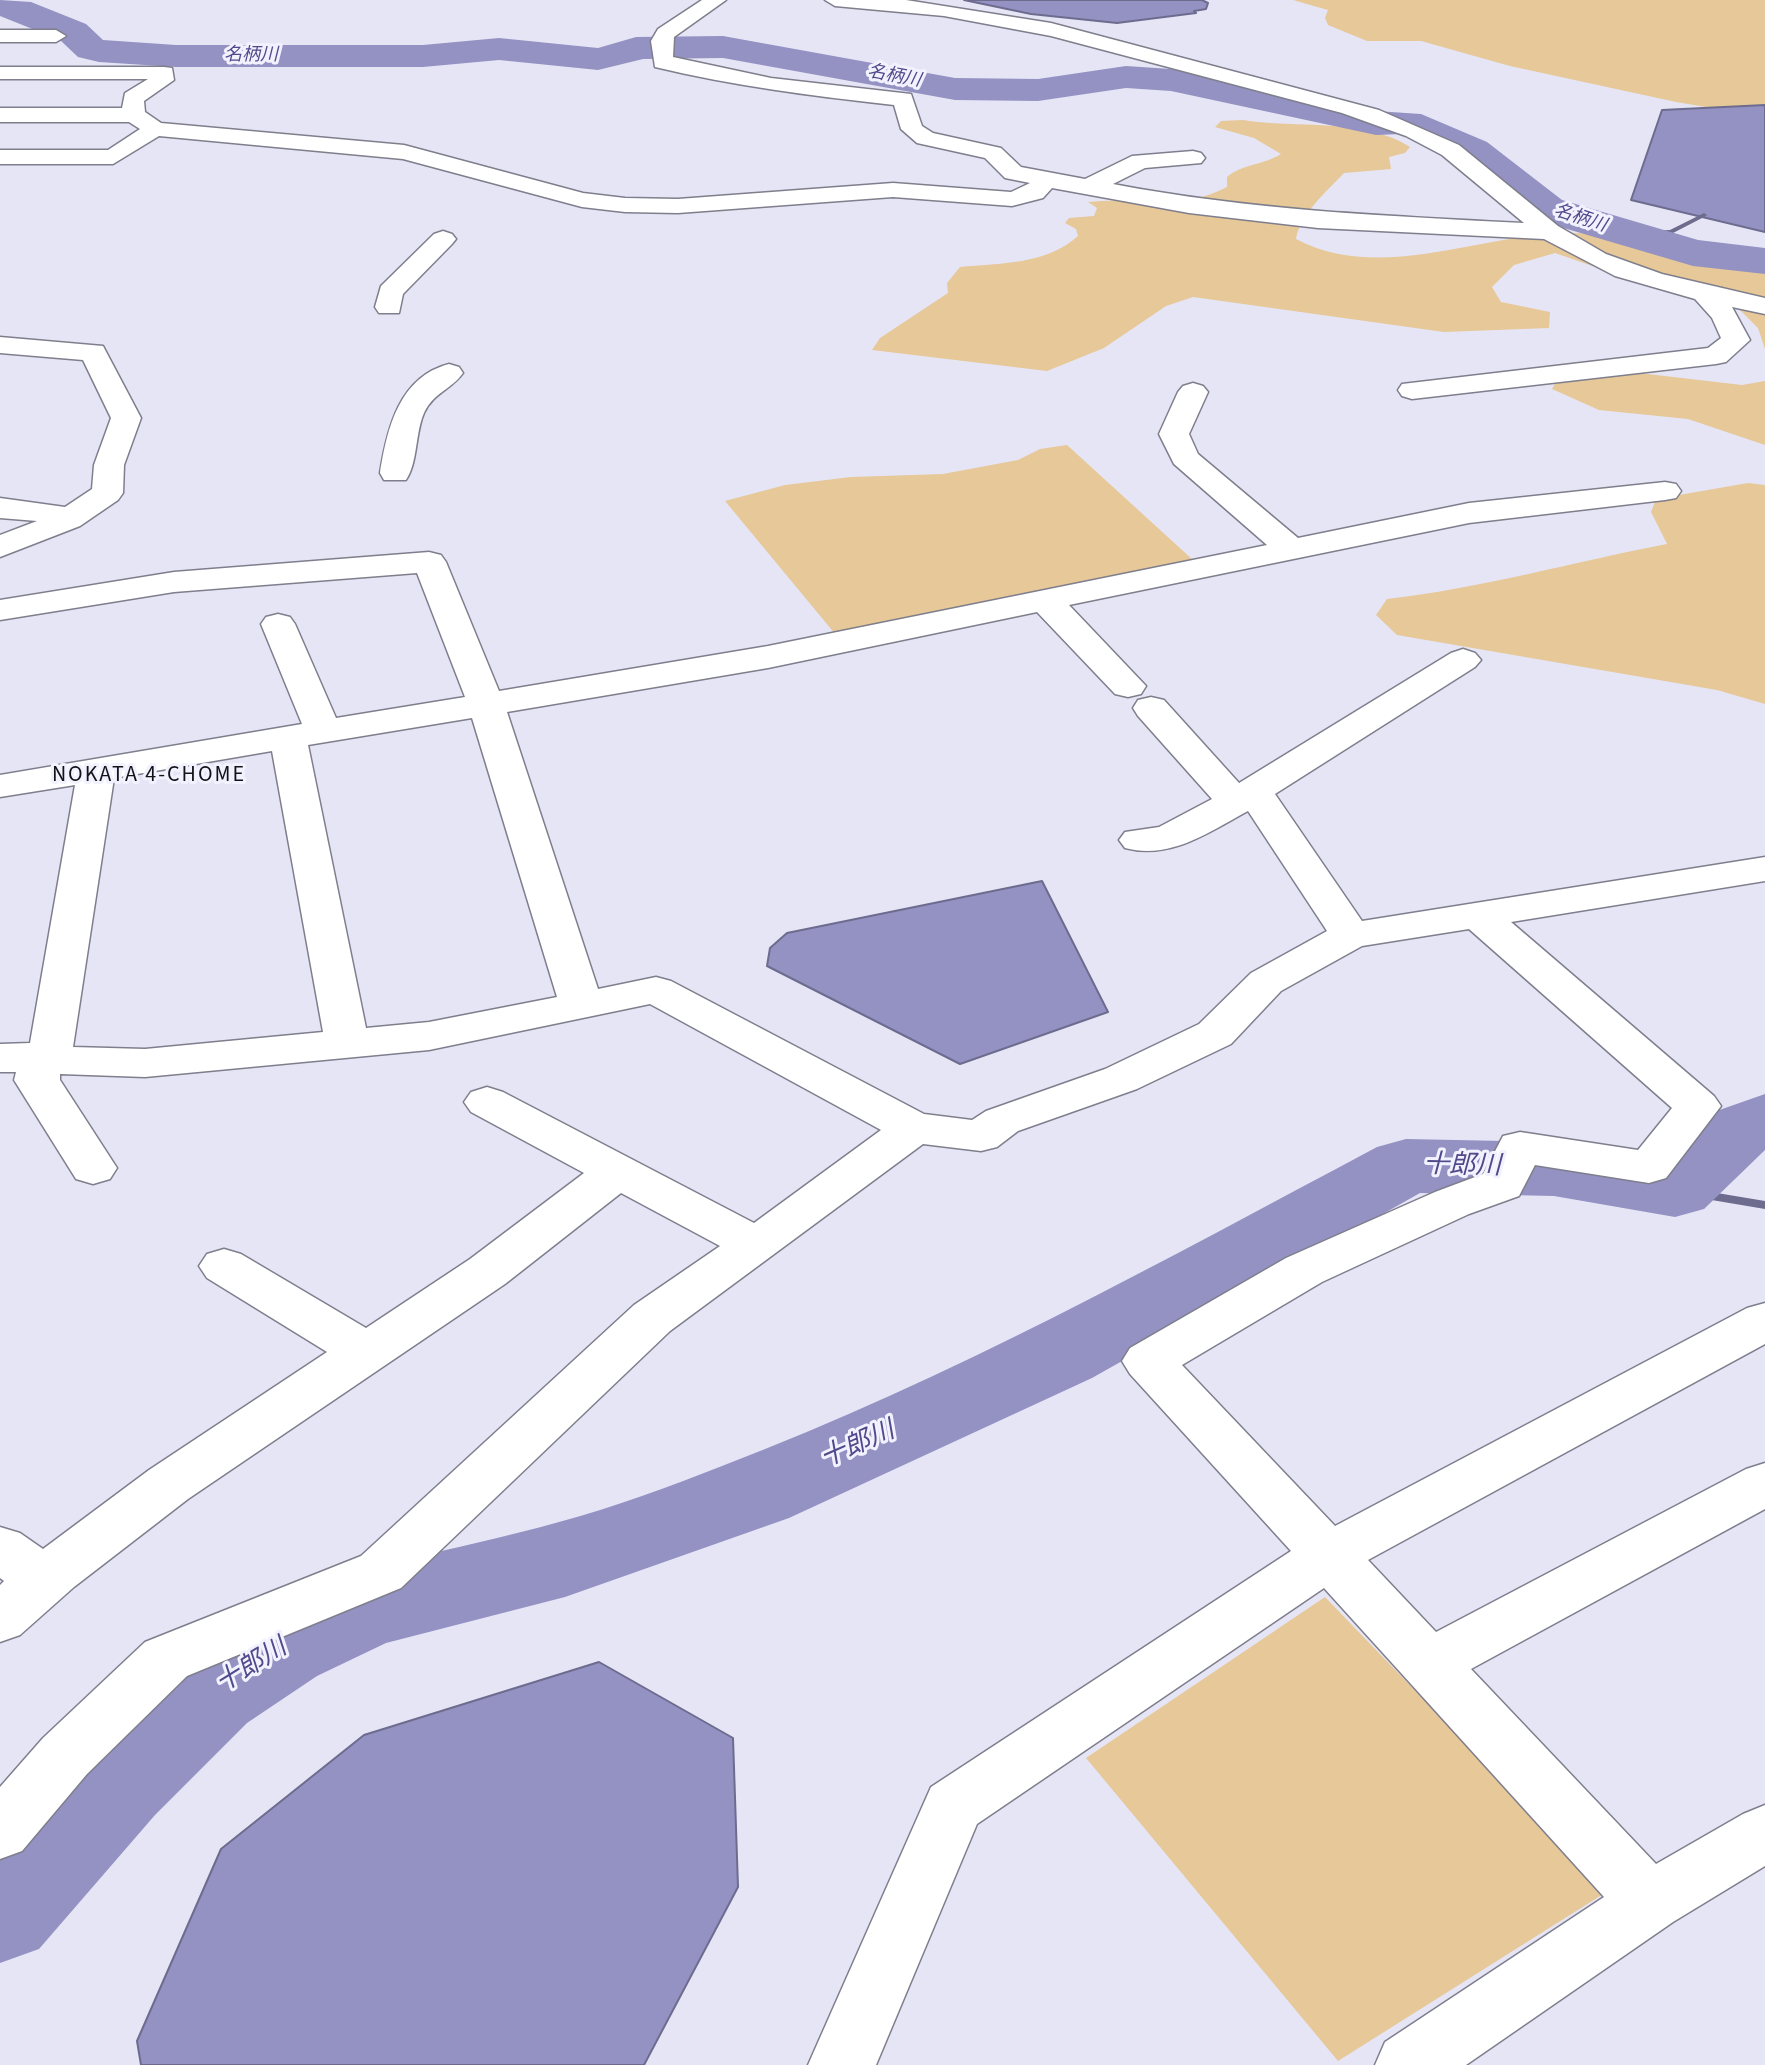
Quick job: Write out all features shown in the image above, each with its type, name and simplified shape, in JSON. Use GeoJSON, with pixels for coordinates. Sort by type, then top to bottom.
{"type":"FeatureCollection","features":[{"type":"Feature","properties":{"kind":"street"},"geometry":{"type":"LineString","coordinates":[[716,0],[665,33],[661,47],[663,62],[740,75],[768,84],[903,99],[912,129],[925,138],[993,153],[1013,173],[1189,206],[1304,219],[1550,232]]}},
{"type":"Feature","properties":{"kind":"street"},"geometry":{"type":"LineString","coordinates":[[835,0],[944,11],[1120,44],[1393,123],[1437,142],[1494,183],[1550,232],[1588,254],[1639,274],[1705,294],[1765,306]]}},
{"type":"Feature","properties":{"kind":"street"},"geometry":{"type":"LineString","coordinates":[[0,36],[56,36]]}},
{"type":"Feature","properties":{"kind":"street"},"geometry":{"type":"LineString","coordinates":[[0,73],[164,73],[163,80],[133,98],[134,115]]}},
{"type":"Feature","properties":{"kind":"street"},"geometry":{"type":"LineString","coordinates":[[0,115],[134,115],[155,129],[404,152],[582,200],[625,205],[678,206],[893,190],[1012,199],[1034,193],[1047,179]]}},
{"type":"Feature","properties":{"kind":"street"},"geometry":{"type":"LineString","coordinates":[[0,157],[113,157],[155,129]]}},
{"type":"Feature","properties":{"kind":"street"},"geometry":{"type":"LineString","coordinates":[[1089,187],[1140,161],[1193,158]]}},
{"type":"Feature","properties":{"kind":"street"},"geometry":{"type":"LineString","coordinates":[[389,307],[390,292],[443,239]]}},
{"type":"Feature","properties":{"kind":"street"},"geometry":{"type":"LineString","coordinates":[[1412,390],[1716,356],[1736,340],[1724,315],[1705,294]]}},
{"type":"Feature","properties":{"kind":"street"},"geometry":{"type":"LineString","coordinates":[[0,547],[69,519],[107,493],[109,465],[126,418],[93,352],[2,350]]}},
{"type":"Feature","properties":{"kind":"street"},"geometry":{"type":"LineString","coordinates":[[395,473],[404,416],[432,381],[449,373]]}},
{"type":"Feature","properties":{"kind":"street"},"geometry":{"type":"LineString","coordinates":[[1193,392],[1174,434],[1185,458],[1290,548]]}},
{"type":"Feature","properties":{"kind":"street"},"geometry":{"type":"LineString","coordinates":[[0,786],[97,767],[768,657],[1469,513],[1665,491]]}},
{"type":"Feature","properties":{"kind":"street"},"geometry":{"type":"LineString","coordinates":[[0,508],[48,512],[69,519]]}},
{"type":"Feature","properties":{"kind":"street"},"geometry":{"type":"LineString","coordinates":[[0,610],[174,582],[429,562],[486,704],[582,1007]]}},
{"type":"Feature","properties":{"kind":"street"},"geometry":{"type":"LineString","coordinates":[[1045,600],[1140,697],[1244,796],[1351,935]]}},
{"type":"Feature","properties":{"kind":"street"},"geometry":{"type":"LineString","coordinates":[[278,624],[306,733],[347,1042]]}},
{"type":"Feature","properties":{"kind":"street"},"geometry":{"type":"LineString","coordinates":[[1139,840],[1168,838],[1244,796],[1463,660]]}},
{"type":"Feature","properties":{"kind":"street"},"geometry":{"type":"LineString","coordinates":[[20,1059],[52,1045],[97,767]]}},
{"type":"Feature","properties":{"kind":"street"},"geometry":{"type":"LineString","coordinates":[[20,1059],[145,1063],[429,1036],[656,990],[914,1128],[981,1136],[1002,1121],[1121,1079],[1215,1034],[1266,982],[1351,935],[1765,869]]}},
{"type":"Feature","properties":{"kind":"street"},"geometry":{"type":"LineString","coordinates":[[1478,915],[1698,1106],[1649,1167],[1511,1166],[1452,1203],[1304,1270],[1148,1361],[1650,1902]]}},
{"type":"Feature","properties":{"kind":"street"},"geometry":{"type":"LineString","coordinates":[[20,1059],[37,1080],[93,1168]]}},
{"type":"Feature","properties":{"kind":"street"},"geometry":{"type":"LineString","coordinates":[[487,1102],[757,1245]]}},
{"type":"Feature","properties":{"kind":"street"},"geometry":{"type":"LineString","coordinates":[[0,1832],[65,1756],[166,1659],[381,1572],[652,1318],[757,1245],[914,1128]]}},
{"type":"Feature","properties":{"kind":"street"},"geometry":{"type":"LineString","coordinates":[[0,1619],[22,1564],[164,1484],[471,1283],[618,1172]]}},
{"type":"Feature","properties":{"kind":"street"},"geometry":{"type":"LineString","coordinates":[[224,1266],[366,1352]]}},
{"type":"Feature","properties":{"kind":"street"},"geometry":{"type":"LineString","coordinates":[[842,2065],[953,1806],[1329,1555],[1765,1321]]}},
{"type":"Feature","properties":{"kind":"street"},"geometry":{"type":"LineString","coordinates":[[1429,1663],[1765,1484]]}},
{"type":"Feature","properties":{"kind":"street"},"geometry":{"type":"LineString","coordinates":[[1409,2065],[1650,1902],[1765,1833]]}},
{"type":"Feature","properties":{"kind":"shaded area"},"geometry":{"type":"Polygon","coordinates":[[[1293,0],[1765,0],[1765,112],[1736,112],[1676,102],[1510,66],[1421,41],[1367,41],[1328,25],[1325,18],[1328,10],[1293,0]]]}},
{"type":"Feature","properties":{"kind":"shaded area"},"geometry":{"type":"Polygon","coordinates":[[[1243,120],[1372,131],[1410,147],[1405,153],[1389,157],[1391,169],[1344,173],[1308,212],[1296,239],[1329,252],[1362,257],[1397,257],[1537,235],[1571,233],[1644,238],[1765,257],[1765,349],[1758,328],[1738,308],[1644,284],[1555,253],[1514,265],[1492,287],[1501,302],[1550,312],[1549,328],[1444,332],[1193,297],[1166,306],[1104,348],[1047,371],[872,350],[880,338],[948,293],[947,283],[960,267],[1022,261],[1052,253],[1065,245],[1078,236],[1076,229],[1065,223],[1069,218],[1094,216],[1097,208],[1088,202],[1177,201],[1211,194],[1227,187],[1227,177],[1233,173],[1281,154],[1254,138],[1215,127],[1221,121],[1243,120]]]}},
{"type":"Feature","properties":{"kind":"shaded area"},"geometry":{"type":"Polygon","coordinates":[[[1639,373],[1742,385],[1765,381],[1765,445],[1688,419],[1599,410],[1552,389],[1557,380],[1639,373]]]}},
{"type":"Feature","properties":{"kind":"shaded area"},"geometry":{"type":"Polygon","coordinates":[[[1067,445],[1193,560],[836,635],[725,501],[785,485],[851,477],[943,474],[1018,460],[1040,449],[1067,445]]]}},
{"type":"Feature","properties":{"kind":"shaded area"},"geometry":{"type":"Polygon","coordinates":[[[1748,483],[1765,485],[1765,704],[1717,690],[1397,635],[1376,615],[1387,599],[1493,582],[1667,544],[1651,512],[1656,499],[1748,483]]]}},
{"type":"Feature","properties":{"kind":"shaded area"},"geometry":{"type":"Polygon","coordinates":[[[1325,1597],[1608,1891],[1338,2061],[1086,1758],[1325,1597]]]}},
{"type":"Feature","properties":{"kind":"water"},"geometry":{"type":"Polygon","coordinates":[[[964,0],[1202,0],[1208,3],[1206,9],[1194,11],[1196,13],[1117,23],[1031,14],[964,0]]]}},
{"type":"Feature","properties":{"kind":"water"},"geometry":{"type":"Polygon","coordinates":[[[1765,105],[1765,232],[1631,200],[1662,110],[1765,105]]]}},
{"type":"Feature","properties":{"kind":"water"},"geometry":{"type":"Polygon","coordinates":[[[1042,881],[1108,1012],[960,1064],[767,966],[770,948],[787,933],[1042,881]]]}},
{"type":"Feature","properties":{"kind":"water"},"geometry":{"type":"Polygon","coordinates":[[[599,1662],[733,1738],[738,1887],[644,2065],[141,2065],[137,2041],[221,1849],[364,1735],[599,1662]]]}},
{"type":"Feature","properties":{"kind":"waterway","name":"名柄川"},"geometry":{"type":"LineString","coordinates":[[0,6],[19,9],[73,32],[91,49],[176,56],[423,56],[499,49],[598,59],[622,56],[636,48],[723,47],[955,89],[1038,90],[1126,77],[1171,80],[1376,123],[1407,122],[1473,151],[1548,210],[1589,219],[1693,253],[1765,261]]}},
{"type":"Feature","properties":{"kind":"waterway"},"geometry":{"type":"LineString","coordinates":[[1633,234],[1671,232],[1704,215]]}},
{"type":"Feature","properties":{"kind":"waterway","name":"十郎川"},"geometry":{"type":"LineString","coordinates":[[0,1913],[117,1783],[211,1693],[281,1647],[363,1609],[565,1559],[756,1492],[1061,1355],[1406,1166],[1554,1169],[1675,1190],[1736,1132],[1765,1120]]}},
{"type":"Feature","properties":{"kind":"waterway"},"geometry":{"type":"LineString","coordinates":[[1675,1190],[1765,1205]]}},
{"type":"Feature","properties":{"kind":"district","name":"NOKATA 4-CHOME"},"geometry":{"type":"Point","coordinates":[149,776]}}]}
